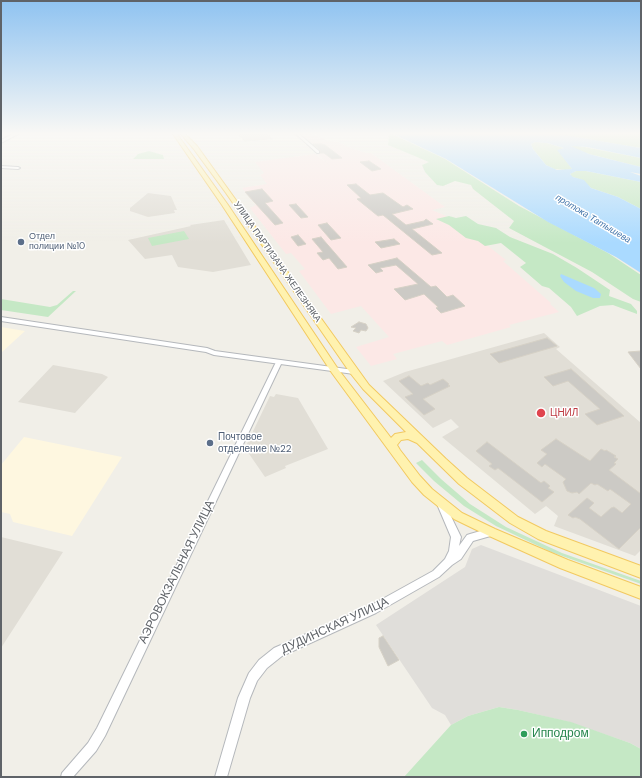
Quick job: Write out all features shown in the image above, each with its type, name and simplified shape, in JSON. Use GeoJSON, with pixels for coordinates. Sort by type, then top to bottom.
{"type":"FeatureCollection","features":[{"type":"Feature","properties":{"kind":"main road","name":"УЛИЦА ПАРТИЗАНА ЖЕЛЕЗНЯКА"},"geometry":{"type":"LineString","coordinates":[[201,170],[335,371],[416,479],[428,492],[458,516],[490,532],[564,564],[641,593]]}},
{"type":"Feature","properties":{"kind":"main road","name":"УЛИЦА ПАРТИЗАНА ЖЕЛЕЗНЯКА"},"geometry":{"type":"LineString","coordinates":[[212,170],[366,387],[463,481],[514,520],[542,535],[641,572]]}},
{"type":"Feature","properties":{"kind":"main road"},"geometry":{"type":"LineString","coordinates":[[262,262],[274,259]]}},
{"type":"Feature","properties":{"kind":"main road"},"geometry":{"type":"LineString","coordinates":[[396,452],[392,444],[398,437],[409,436],[423,442]]}},
{"type":"Feature","properties":{"kind":"street"},"geometry":{"type":"LineString","coordinates":[[1,319],[335,371],[354,372]]}},
{"type":"Feature","properties":{"kind":"street","name":"АЭРОВОКЗАЛЬНАЯ УЛИЦА"},"geometry":{"type":"LineString","coordinates":[[66,777],[92,747],[101,732],[279,362]]}},
{"type":"Feature","properties":{"kind":"street"},"geometry":{"type":"LineString","coordinates":[[440,501],[456,537],[454,552],[448,562]]}},
{"type":"Feature","properties":{"kind":"street","name":"ДУДИНСКАЯ УЛИЦА"},"geometry":{"type":"LineString","coordinates":[[221,777],[244,698],[253,677],[263,664],[278,652],[378,607],[436,574],[448,562],[458,556],[470,538],[490,532]]}},
{"type":"Feature","properties":{"kind":"shaded area"},"geometry":{"type":"Polygon","coordinates":[[[262,170],[395,170],[445,207],[432,210],[453,219],[506,260],[503,261],[551,303],[550,304],[559,312],[509,325],[511,327],[447,345],[442,341],[393,354],[397,359],[371,366],[356,347],[389,337],[361,306],[331,314],[299,271],[305,269],[291,253],[286,254],[250,208],[256,205],[242,188],[267,184],[260,175],[264,173],[262,170]]]}},
{"type":"Feature","properties":{"kind":"shaded area"},"geometry":{"type":"Polygon","coordinates":[[[148,193],[171,196],[177,210],[174,210],[175,213],[148,217],[130,211],[130,208],[148,193]]]}},
{"type":"Feature","properties":{"kind":"shaded area"},"geometry":{"type":"Polygon","coordinates":[[[224,220],[251,265],[213,272],[178,267],[172,255],[145,259],[128,240],[191,226],[190,225],[224,220]]]}},
{"type":"Feature","properties":{"kind":"shaded area"},"geometry":{"type":"Polygon","coordinates":[[[1,327],[25,331],[1,353],[1,327]]]}},
{"type":"Feature","properties":{"kind":"shaded area"},"geometry":{"type":"Polygon","coordinates":[[[544,333],[560,347],[556,349],[641,423],[641,550],[635,556],[554,526],[558,516],[546,506],[535,514],[442,437],[459,427],[451,419],[433,428],[383,381],[405,372],[544,333]]]}},
{"type":"Feature","properties":{"kind":"shaded area"},"geometry":{"type":"Polygon","coordinates":[[[53,365],[102,374],[108,377],[75,413],[18,402],[53,365]]]}},
{"type":"Feature","properties":{"kind":"shaded area"},"geometry":{"type":"Polygon","coordinates":[[[276,394],[298,398],[328,449],[285,466],[286,468],[265,477],[245,448],[270,396],[274,397],[276,394]]]}},
{"type":"Feature","properties":{"kind":"shaded area"},"geometry":{"type":"Polygon","coordinates":[[[24,437],[122,457],[72,536],[13,522],[10,514],[1,512],[1,465],[24,437]]]}},
{"type":"Feature","properties":{"kind":"shaded area"},"geometry":{"type":"Polygon","coordinates":[[[1,537],[63,552],[1,648],[1,537]]]}},
{"type":"Feature","properties":{"kind":"shaded area"},"geometry":{"type":"Polygon","coordinates":[[[481,545],[641,606],[641,749],[630,743],[569,722],[518,710],[499,707],[468,716],[451,725],[445,715],[432,708],[376,625],[465,567],[472,549],[481,545]]]}},
{"type":"Feature","properties":{"kind":"green space"},"geometry":{"type":"Polygon","coordinates":[[[424,170],[463,170],[519,206],[608,253],[641,275],[641,302],[633,299],[592,272],[509,228],[514,221],[473,189],[471,185],[455,181],[443,186],[437,185],[424,170]]]}},
{"type":"Feature","properties":{"kind":"green space"},"geometry":{"type":"Polygon","coordinates":[[[576,171],[586,171],[641,182],[641,209],[618,197],[591,188],[581,180],[570,176],[571,173],[576,171]]]}},
{"type":"Feature","properties":{"kind":"green space"},"geometry":{"type":"Polygon","coordinates":[[[449,216],[456,218],[466,216],[478,224],[496,228],[510,237],[553,254],[610,290],[609,296],[631,304],[637,311],[637,314],[613,305],[600,306],[577,316],[571,307],[549,288],[542,286],[520,267],[526,263],[501,243],[485,246],[478,241],[466,238],[449,225],[436,219],[449,216]]]}},
{"type":"Feature","properties":{"kind":"green space"},"geometry":{"type":"Polygon","coordinates":[[[184,231],[189,239],[152,246],[148,238],[184,231]]]}},
{"type":"Feature","properties":{"kind":"green space"},"geometry":{"type":"Polygon","coordinates":[[[73,291],[76,291],[48,317],[1,310],[1,299],[50,307],[57,305],[73,291]]]}},
{"type":"Feature","properties":{"kind":"green space"},"geometry":{"type":"Polygon","coordinates":[[[422,460],[470,504],[506,527],[562,553],[641,581],[641,584],[551,552],[496,526],[464,506],[434,481],[416,463],[422,460]]]}},
{"type":"Feature","properties":{"kind":"green space","name":"Ипподром"},"geometry":{"type":"Polygon","coordinates":[[[499,707],[571,722],[630,743],[641,749],[641,777],[404,777],[451,725],[468,716],[499,707]]]}},
{"type":"Feature","properties":{"kind":"water","name":"протока Татышева"},"geometry":{"type":"Polygon","coordinates":[[[464,170],[641,170],[641,174],[630,172],[641,176],[641,182],[586,171],[576,171],[570,174],[573,177],[584,180],[591,188],[618,197],[641,209],[641,273],[616,257],[548,222],[464,170]]]}},
{"type":"Feature","properties":{"kind":"water"},"geometry":{"type":"Polygon","coordinates":[[[561,274],[594,288],[601,294],[600,298],[593,298],[576,291],[564,282],[560,276],[561,274]]]}},
{"type":"Feature","properties":{"kind":"building"},"geometry":{"type":"Polygon","coordinates":[[[356,184],[370,195],[383,193],[403,207],[407,205],[413,209],[392,214],[406,225],[424,221],[426,219],[433,224],[412,229],[442,253],[432,255],[383,215],[378,216],[357,199],[361,198],[347,185],[356,184]]]}},
{"type":"Feature","properties":{"kind":"building"},"geometry":{"type":"Polygon","coordinates":[[[262,189],[273,201],[265,203],[283,223],[275,225],[245,192],[262,189]]]}},
{"type":"Feature","properties":{"kind":"building"},"geometry":{"type":"Polygon","coordinates":[[[296,204],[308,217],[301,218],[289,205],[296,204]]]}},
{"type":"Feature","properties":{"kind":"building"},"geometry":{"type":"Polygon","coordinates":[[[327,223],[341,238],[331,240],[318,225],[327,223]]]}},
{"type":"Feature","properties":{"kind":"building"},"geometry":{"type":"Polygon","coordinates":[[[298,235],[306,244],[298,246],[291,237],[298,235]]]}},
{"type":"Feature","properties":{"kind":"building"},"geometry":{"type":"Polygon","coordinates":[[[321,237],[347,267],[338,269],[329,258],[323,260],[317,253],[323,252],[312,239],[321,237]]]}},
{"type":"Feature","properties":{"kind":"building"},"geometry":{"type":"Polygon","coordinates":[[[394,239],[400,244],[381,248],[375,242],[394,239]]]}},
{"type":"Feature","properties":{"kind":"building"},"geometry":{"type":"Polygon","coordinates":[[[397,258],[431,287],[436,286],[447,297],[453,295],[465,306],[441,313],[436,308],[438,307],[424,294],[405,300],[394,289],[418,284],[396,265],[380,268],[383,271],[376,273],[368,265],[397,258]]]}},
{"type":"Feature","properties":{"kind":"building"},"geometry":{"type":"Polygon","coordinates":[[[359,322],[366,324],[368,328],[366,331],[361,330],[359,333],[353,331],[356,328],[351,327],[359,322]]]}},
{"type":"Feature","properties":{"kind":"building"},"geometry":{"type":"Polygon","coordinates":[[[547,338],[557,346],[499,363],[490,354],[547,338]]]}},
{"type":"Feature","properties":{"kind":"building"},"geometry":{"type":"Polygon","coordinates":[[[641,351],[641,369],[628,352],[641,351]]]}},
{"type":"Feature","properties":{"kind":"building"},"geometry":{"type":"Polygon","coordinates":[[[571,369],[624,416],[597,425],[585,414],[600,409],[568,381],[553,386],[544,377],[571,369]]]}},
{"type":"Feature","properties":{"kind":"building"},"geometry":{"type":"Polygon","coordinates":[[[409,376],[421,386],[428,383],[430,385],[443,379],[450,386],[423,399],[435,409],[424,415],[405,397],[413,394],[399,381],[409,376]]]}},
{"type":"Feature","properties":{"kind":"building"},"geometry":{"type":"Polygon","coordinates":[[[556,439],[590,461],[601,449],[606,450],[616,456],[614,457],[618,459],[614,463],[616,464],[609,470],[641,494],[641,527],[619,549],[580,519],[575,517],[573,518],[568,515],[587,498],[594,503],[589,508],[601,517],[614,507],[622,513],[631,504],[610,489],[608,491],[597,484],[595,485],[591,483],[579,494],[577,492],[572,493],[567,491],[563,482],[566,479],[545,464],[542,467],[537,463],[547,454],[541,450],[556,439]]]}},
{"type":"Feature","properties":{"kind":"building"},"geometry":{"type":"Polygon","coordinates":[[[487,442],[541,483],[544,481],[550,486],[548,488],[554,492],[542,502],[498,468],[495,470],[489,466],[492,464],[476,451],[487,442]]]}},
{"type":"Feature","properties":{"kind":"building"},"geometry":{"type":"Polygon","coordinates":[[[383,636],[399,660],[388,666],[379,647],[379,638],[383,636]]]}},
{"type":"Feature","properties":{"kind":"place","name":"Отдел полиции №10"},"geometry":{"type":"Point","coordinates":[21,242]}},
{"type":"Feature","properties":{"kind":"place","name":"ЦНИЛ"},"geometry":{"type":"Point","coordinates":[541,413]}},
{"type":"Feature","properties":{"kind":"place","name":"Почтовое отделение №22"},"geometry":{"type":"Point","coordinates":[210,443]}},
{"type":"Feature","properties":{"kind":"place","name":"Ипподром"},"geometry":{"type":"Point","coordinates":[524,734]}}]}
